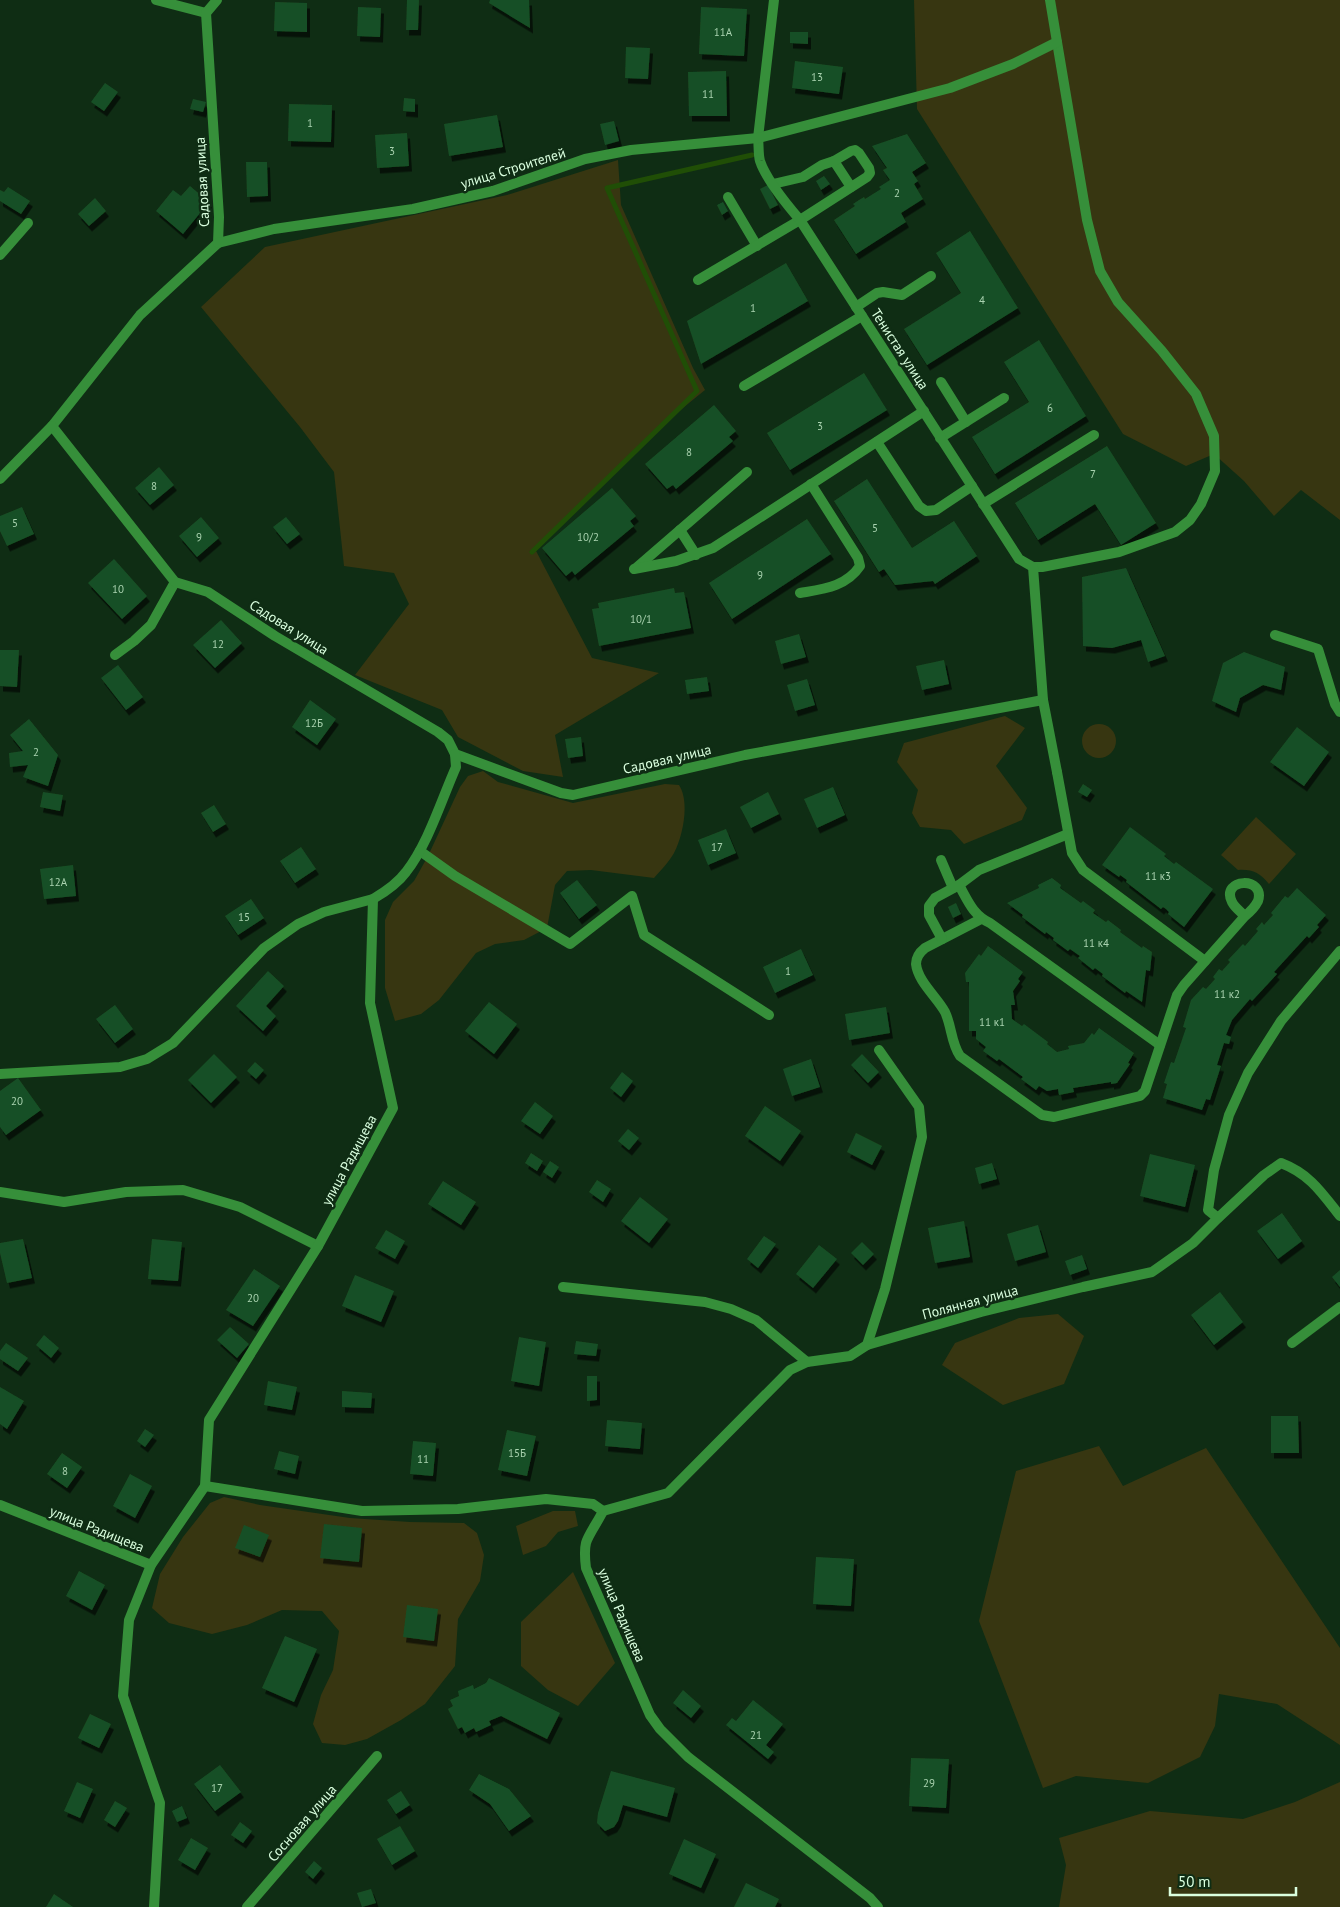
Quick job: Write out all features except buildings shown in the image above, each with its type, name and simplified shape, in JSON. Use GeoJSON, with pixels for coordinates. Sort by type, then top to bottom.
{"type":"FeatureCollection","features":[{"type":"Feature","properties":{"kind":"street"},"geometry":{"type":"LineString","coordinates":[[156,0],[206,13],[217,0]]}},
{"type":"Feature","properties":{"kind":"street","name":"Тенистая улица"},"geometry":{"type":"LineString","coordinates":[[774,0],[758,138],[760,161],[786,204],[800,220],[1019,559],[1033,567]]}},
{"type":"Feature","properties":{"kind":"street"},"geometry":{"type":"LineString","coordinates":[[1050,0],[1087,220],[1100,271],[1118,302],[1162,351],[1196,394],[1214,436],[1215,471],[1201,504],[1190,520],[1175,532],[1119,552],[1042,567],[1033,567],[1043,700],[1072,853],[1084,870],[1205,961]]}},
{"type":"Feature","properties":{"kind":"street","name":"Садовая улица"},"geometry":{"type":"LineString","coordinates":[[0,478],[52,426],[140,315],[218,243],[219,217],[206,13]]}},
{"type":"Feature","properties":{"kind":"street","name":"улица Строителей"},"geometry":{"type":"LineString","coordinates":[[218,243],[274,228],[414,209],[493,191],[585,159],[631,150],[758,138],[950,88],[1013,64],[1057,42]]}},
{"type":"Feature","properties":{"kind":"street"},"geometry":{"type":"LineString","coordinates":[[698,280],[800,220],[867,177],[870,173],[869,168],[855,150],[834,161],[822,164],[803,176],[773,184]]}},
{"type":"Feature","properties":{"kind":"street"},"geometry":{"type":"LineString","coordinates":[[834,161],[851,187]]}},
{"type":"Feature","properties":{"kind":"street"},"geometry":{"type":"LineString","coordinates":[[728,198],[757,246]]}},
{"type":"Feature","properties":{"kind":"street"},"geometry":{"type":"LineString","coordinates":[[0,255],[28,223]]}},
{"type":"Feature","properties":{"kind":"street"},"geometry":{"type":"LineString","coordinates":[[856,307],[877,293],[902,295],[931,276]]}},
{"type":"Feature","properties":{"kind":"street"},"geometry":{"type":"LineString","coordinates":[[744,386],[862,316]]}},
{"type":"Feature","properties":{"kind":"street"},"geometry":{"type":"LineString","coordinates":[[941,382],[966,422]]}},
{"type":"Feature","properties":{"kind":"street"},"geometry":{"type":"LineString","coordinates":[[940,438],[1004,398]]}},
{"type":"Feature","properties":{"kind":"street"},"geometry":{"type":"LineString","coordinates":[[747,472],[634,569],[676,561],[713,548],[924,412]]}},
{"type":"Feature","properties":{"kind":"street"},"geometry":{"type":"LineString","coordinates":[[52,426],[175,582],[151,625],[115,655]]}},
{"type":"Feature","properties":{"kind":"street"},"geometry":{"type":"LineString","coordinates":[[983,504],[1094,435]]}},
{"type":"Feature","properties":{"kind":"street"},"geometry":{"type":"LineString","coordinates":[[877,442],[919,506],[926,511],[936,510],[972,486]]}},
{"type":"Feature","properties":{"kind":"street"},"geometry":{"type":"LineString","coordinates":[[800,593],[835,586],[855,574],[860,566],[858,558],[811,484]]}},
{"type":"Feature","properties":{"kind":"street"},"geometry":{"type":"LineString","coordinates":[[680,530],[696,555]]}},
{"type":"Feature","properties":{"kind":"street","name":"Садовая улица"},"geometry":{"type":"LineString","coordinates":[[175,582],[208,592],[275,636],[438,732],[448,740],[455,754],[561,793],[573,794],[745,755],[1043,700]]}},
{"type":"Feature","properties":{"kind":"street"},"geometry":{"type":"LineString","coordinates":[[1275,635],[1318,649],[1335,704],[1340,712]]}},
{"type":"Feature","properties":{"kind":"street"},"geometry":{"type":"LineString","coordinates":[[0,1074],[120,1067],[147,1059],[173,1043],[264,948],[298,924],[324,912],[373,899],[386,891],[405,874],[420,851],[456,767],[455,754]]}},
{"type":"Feature","properties":{"kind":"street"},"geometry":{"type":"LineString","coordinates":[[942,939],[929,915],[929,906],[935,898],[956,887],[979,870],[1068,834]]}},
{"type":"Feature","properties":{"kind":"street"},"geometry":{"type":"LineString","coordinates":[[420,851],[455,876],[570,944],[632,896],[644,935],[769,1015]]}},
{"type":"Feature","properties":{"kind":"street"},"geometry":{"type":"LineString","coordinates":[[941,860],[956,887],[980,919],[990,923],[1160,1045]]}},
{"type":"Feature","properties":{"kind":"street","name":"улица Радищева"},"geometry":{"type":"LineString","coordinates":[[0,1505],[150,1565],[205,1486],[209,1420],[318,1246],[392,1108],[370,1002],[373,899]]}},
{"type":"Feature","properties":{"kind":"street"},"geometry":{"type":"LineString","coordinates":[[980,919],[925,948],[918,954],[916,963],[919,973],[945,1013],[954,1048],[960,1056],[1042,1116],[1054,1117],[1140,1096],[1145,1091],[1176,996],[1184,984],[1246,916]]}},
{"type":"Feature","properties":{"kind":"street"},"geometry":{"type":"LineString","coordinates":[[1218,1218],[1208,1210],[1214,1170],[1229,1114],[1248,1073],[1281,1021],[1340,951]]}},
{"type":"Feature","properties":{"kind":"street"},"geometry":{"type":"LineString","coordinates":[[867,1345],[885,1289],[922,1137],[919,1106],[879,1050]]}},
{"type":"Feature","properties":{"kind":"street","name":"Полянная улица"},"geometry":{"type":"LineString","coordinates":[[604,1511],[668,1493],[790,1370],[807,1362],[850,1356],[867,1345],[991,1310],[1152,1272],[1193,1243],[1264,1176],[1281,1163],[1294,1168],[1314,1182],[1340,1216]]}},
{"type":"Feature","properties":{"kind":"street"},"geometry":{"type":"LineString","coordinates":[[0,1192],[64,1202],[126,1192],[183,1190],[240,1207],[318,1246]]}},
{"type":"Feature","properties":{"kind":"street"},"geometry":{"type":"LineString","coordinates":[[563,1287],[705,1302],[731,1309],[756,1320],[807,1362]]}},
{"type":"Feature","properties":{"kind":"street"},"geometry":{"type":"LineString","coordinates":[[1292,1343],[1340,1307]]}},
{"type":"Feature","properties":{"kind":"street"},"geometry":{"type":"LineString","coordinates":[[205,1486],[362,1511],[458,1510],[546,1499],[593,1504],[604,1511]]}},
{"type":"Feature","properties":{"kind":"street","name":"улица Радищева"},"geometry":{"type":"LineString","coordinates":[[604,1511],[598,1524],[586,1541],[586,1568],[650,1715],[660,1729],[688,1757],[870,1898],[878,1907]]}},
{"type":"Feature","properties":{"kind":"street"},"geometry":{"type":"LineString","coordinates":[[150,1565],[129,1620],[123,1696],[160,1803],[154,1907]]}},
{"type":"Feature","properties":{"kind":"street","name":"Сосновая улица"},"geometry":{"type":"LineString","coordinates":[[247,1907],[378,1756]]}},
{"type":"Feature","properties":{"kind":"shaded area"},"geometry":{"type":"Polygon","coordinates":[[[914,0],[1340,0],[1340,520],[1301,490],[1274,516],[1244,481],[1214,454],[1186,466],[1123,434],[917,109],[914,0]]]}},
{"type":"Feature","properties":{"kind":"shaded area"},"geometry":{"type":"Polygon","coordinates":[[[618,160],[621,205],[693,368],[705,390],[662,425],[535,549],[592,658],[659,673],[555,735],[563,777],[523,771],[458,737],[442,710],[355,675],[409,604],[394,573],[344,566],[334,472],[300,427],[201,307],[265,247],[507,195],[618,160]]]}},
{"type":"Feature","properties":{"kind":"shaded area"},"geometry":{"type":"Polygon","coordinates":[[[1005,716],[1025,728],[996,766],[1027,808],[1022,820],[964,844],[951,830],[920,827],[912,813],[918,790],[897,762],[904,743],[1005,716]]]}},
{"type":"Feature","properties":{"kind":"shaded area"},"geometry":{"type":"Polygon","coordinates":[[[1099,724],[1111,729],[1116,741],[1111,753],[1099,758],[1087,753],[1082,741],[1087,729],[1099,724]]]}},
{"type":"Feature","properties":{"kind":"shaded area"},"geometry":{"type":"Polygon","coordinates":[[[483,771],[498,782],[573,803],[665,784],[679,785],[685,810],[680,838],[670,860],[654,878],[591,870],[567,871],[555,885],[547,928],[524,940],[495,944],[476,953],[439,1000],[421,1014],[395,1021],[385,988],[385,920],[393,902],[414,881],[428,856],[460,787],[468,776],[483,771]]]}},
{"type":"Feature","properties":{"kind":"shaded area"},"geometry":{"type":"Polygon","coordinates":[[[1256,817],[1296,854],[1269,884],[1255,872],[1238,870],[1221,855],[1256,817]]]}},
{"type":"Feature","properties":{"kind":"shaded area"},"geometry":{"type":"Polygon","coordinates":[[[1058,1314],[1084,1336],[1064,1384],[1003,1405],[942,1365],[955,1343],[1019,1318],[1058,1314]]]}},
{"type":"Feature","properties":{"kind":"shaded area"},"geometry":{"type":"Polygon","coordinates":[[[1099,1446],[1123,1486],[1206,1448],[1340,1648],[1340,1745],[1277,1704],[1219,1694],[1215,1726],[1200,1757],[1148,1783],[1076,1776],[1043,1788],[979,1621],[1016,1471],[1099,1446]]]}},
{"type":"Feature","properties":{"kind":"shaded area"},"geometry":{"type":"Polygon","coordinates":[[[224,1497],[260,1505],[350,1518],[464,1523],[477,1533],[484,1555],[480,1581],[458,1619],[455,1666],[425,1704],[367,1739],[345,1745],[322,1743],[313,1724],[321,1695],[333,1670],[339,1631],[322,1611],[282,1610],[247,1625],[212,1634],[169,1623],[152,1608],[160,1574],[183,1537],[210,1503],[224,1497]]]}},
{"type":"Feature","properties":{"kind":"shaded area"},"geometry":{"type":"Polygon","coordinates":[[[553,1511],[575,1511],[578,1526],[558,1532],[546,1546],[523,1555],[516,1526],[553,1511]]]}},
{"type":"Feature","properties":{"kind":"shaded area"},"geometry":{"type":"Polygon","coordinates":[[[573,1572],[615,1663],[578,1706],[548,1690],[521,1666],[521,1622],[573,1572]]]}},
{"type":"Feature","properties":{"kind":"shaded area"},"geometry":{"type":"Polygon","coordinates":[[[1340,1782],[1340,1907],[1059,1907],[1066,1865],[1059,1838],[1150,1811],[1243,1819],[1295,1802],[1340,1782]]]}},
{"type":"Feature","properties":{"kind":"waterway"},"geometry":{"type":"LineString","coordinates":[[532,552],[697,391],[607,188],[752,155]]}}]}
